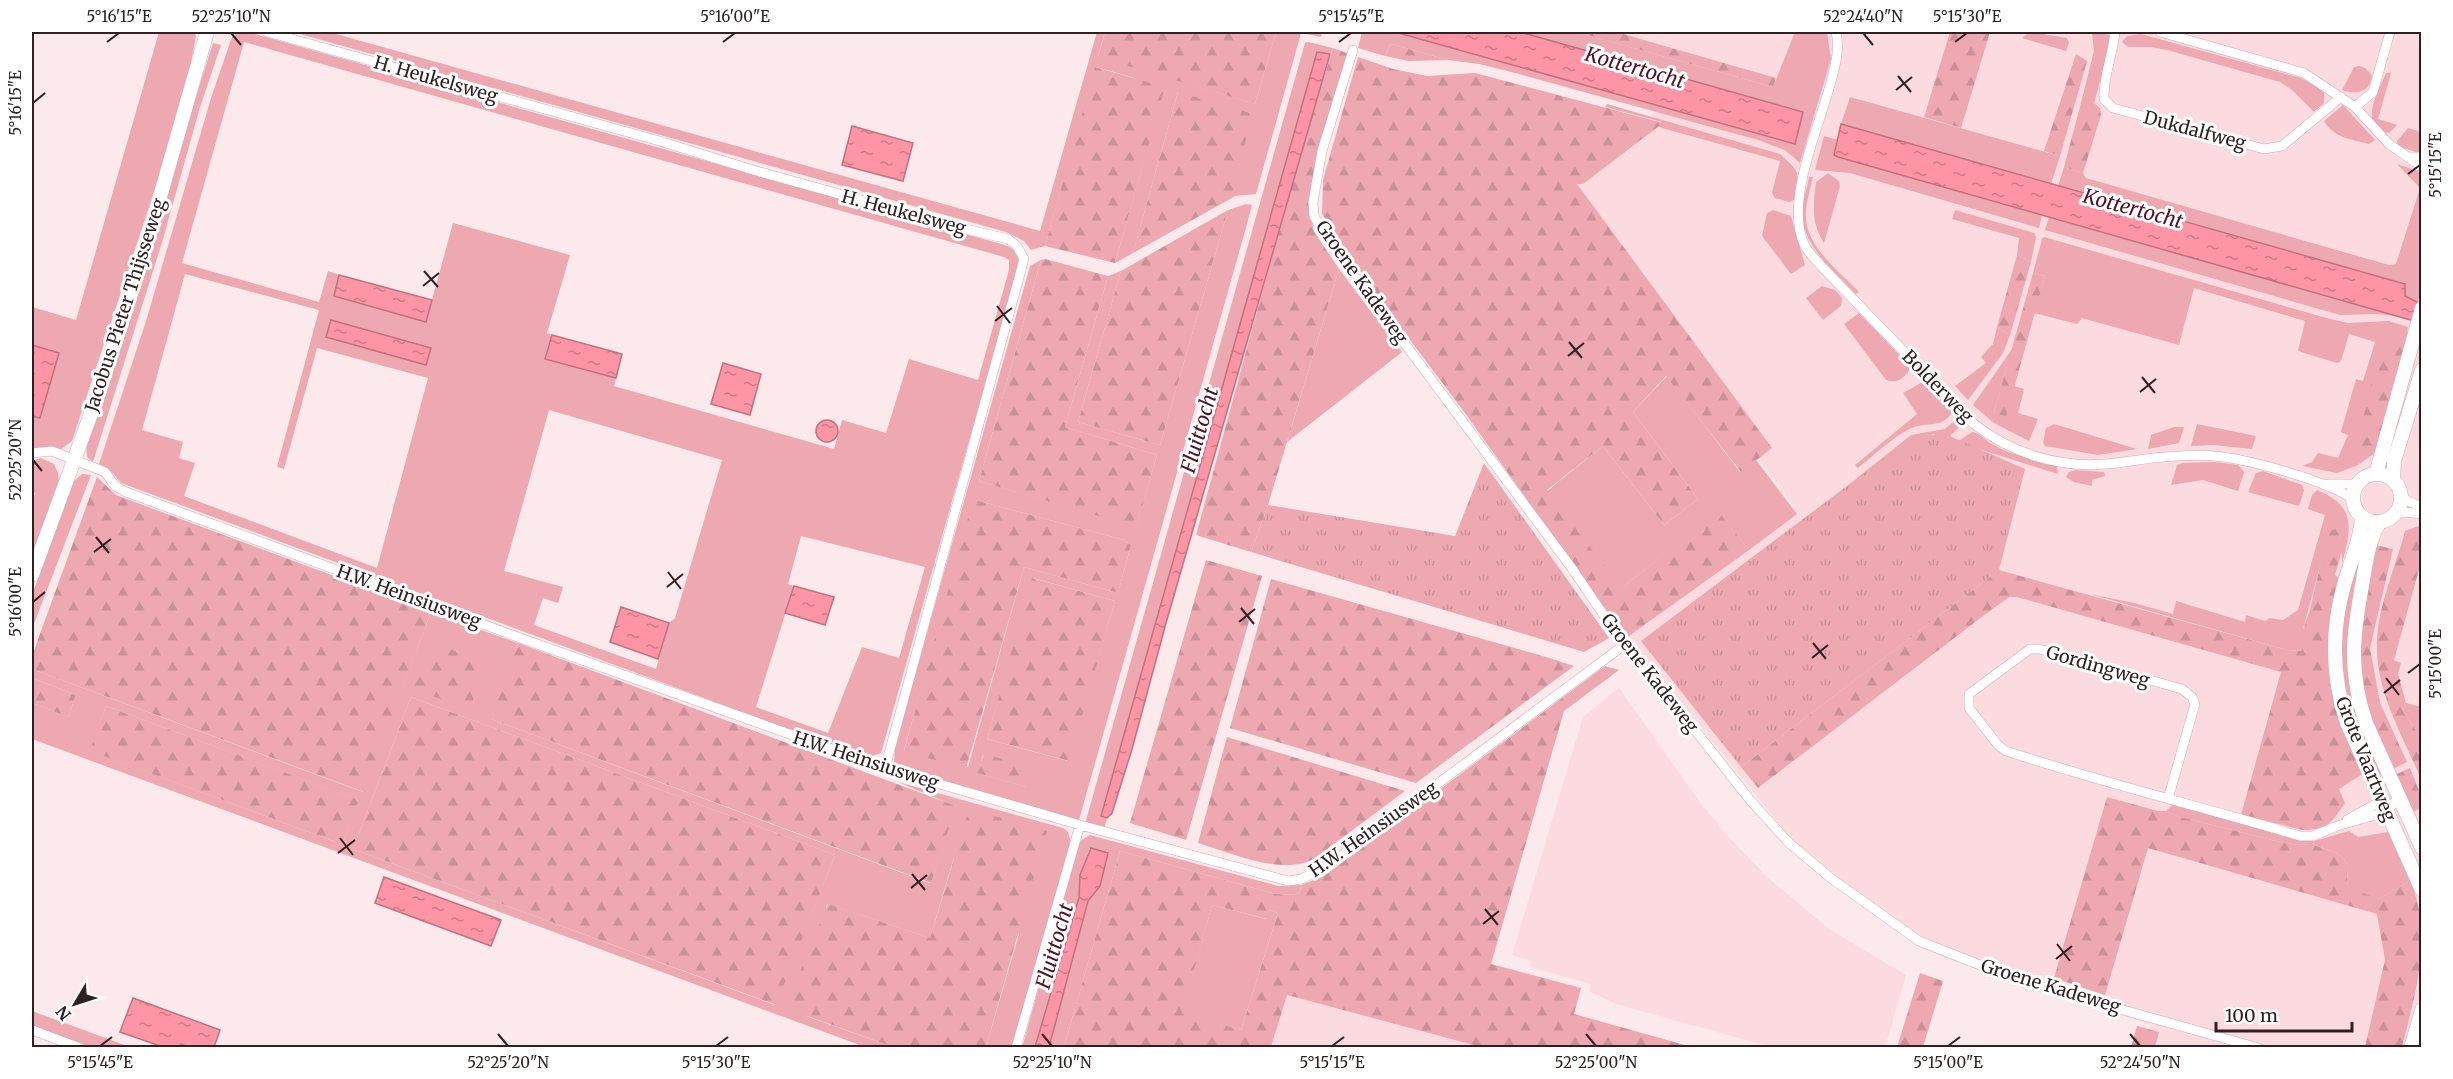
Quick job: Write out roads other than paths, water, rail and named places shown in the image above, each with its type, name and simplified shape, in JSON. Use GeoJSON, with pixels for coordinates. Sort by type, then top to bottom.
{"type":"FeatureCollection","features":[{"type":"Feature","properties":{"kind":"main road","name":"Jacobus Pieter Thijsseweg"},"geometry":{"type":"LineString","coordinates":[[32,575],[72,459],[100,389],[142,260],[207,32]]}},
{"type":"Feature","properties":{"kind":"main road"},"geometry":{"type":"LineString","coordinates":[[2376,474],[2421,308]]}},
{"type":"Feature","properties":{"kind":"main road"},"geometry":{"type":"LineString","coordinates":[[2392,480],[2394,461],[2421,370]]}},
{"type":"Feature","properties":{"kind":"main road"},"geometry":{"type":"LineString","coordinates":[[2376,474],[2392,480],[2397,485],[2401,498],[2396,513],[2380,522],[2362,517],[2355,509],[2353,499],[2358,484],[2376,474]]}},
{"type":"Feature","properties":{"kind":"main road","name":"Grote Vaartweg"},"geometry":{"type":"LineString","coordinates":[[2362,517],[2336,623],[2336,677],[2339,699],[2347,723],[2421,891]]}},
{"type":"Feature","properties":{"kind":"main road","name":"Grote Vaartweg"},"geometry":{"type":"LineString","coordinates":[[2380,522],[2372,540],[2356,615],[2353,638],[2354,672],[2359,702],[2366,723],[2421,848]]}},
{"type":"Feature","properties":{"kind":"main road"},"geometry":{"type":"LineString","coordinates":[[2411,1047],[2421,1010]]}},
{"type":"Feature","properties":{"kind":"street","name":"H. Heukelsweg"},"geometry":{"type":"LineString","coordinates":[[267,32],[656,140],[965,230],[1008,239],[1017,246],[1024,259],[885,768]]}},
{"type":"Feature","properties":{"kind":"street","name":"Bolderweg"},"geometry":{"type":"LineString","coordinates":[[1836,32],[1838,44],[1835,66],[1805,168],[1797,212],[1805,247],[1831,277],[1974,424],[2016,450],[2072,465],[2105,464],[2164,457],[2214,456],[2256,464],[2322,484],[2353,499]]}},
{"type":"Feature","properties":{"kind":"street","name":"Dukdalfweg"},"geometry":{"type":"LineString","coordinates":[[2115,32],[2104,91],[2104,99],[2113,108],[2264,148],[2273,148],[2282,146],[2342,97]]}},
{"type":"Feature","properties":{"kind":"street"},"geometry":{"type":"LineString","coordinates":[[2160,32],[2304,73],[2355,107],[2389,144],[2421,167]]}},
{"type":"Feature","properties":{"kind":"street"},"geometry":{"type":"LineString","coordinates":[[2355,107],[2373,92],[2390,32]]}},
{"type":"Feature","properties":{"kind":"street","name":"Groene Kadeweg"},"geometry":{"type":"LineString","coordinates":[[1353,50],[1322,151],[1313,202],[1314,216],[1326,238],[1564,558],[1624,645],[1687,720],[1749,800],[1789,843],[1832,879],[1919,941],[2023,982],[2259,1047]]}},
{"type":"Feature","properties":{"kind":"street"},"geometry":{"type":"LineString","coordinates":[[2408,158],[2421,158]]}},
{"type":"Feature","properties":{"kind":"street","name":"H.W. Heinsiusweg"},"geometry":{"type":"LineString","coordinates":[[32,453],[52,451],[105,472],[115,486],[126,492],[534,643],[885,768],[1080,825],[1288,881],[1302,879],[1334,861],[1624,645]]}},
{"type":"Feature","properties":{"kind":"street","name":"Bolderweg"},"geometry":{"type":"LineString","coordinates":[[2322,484],[2358,484]]}},
{"type":"Feature","properties":{"kind":"street"},"geometry":{"type":"LineString","coordinates":[[2401,498],[2421,507]]}},
{"type":"Feature","properties":{"kind":"street"},"geometry":{"type":"LineString","coordinates":[[2396,513],[2421,514]]}},
{"type":"Feature","properties":{"kind":"street","name":"Gordingweg"},"geometry":{"type":"LineString","coordinates":[[2168,799],[2195,704],[2192,697],[2182,689],[2038,649],[2030,649],[1969,694],[1970,708],[1998,745],[2006,751],[2168,799],[2300,836],[2313,836],[2399,797]]}},
{"type":"Feature","properties":{"kind":"street"},"geometry":{"type":"LineString","coordinates":[[1016,1047],[1080,825]]}},
{"type":"Feature","properties":{"kind":"street"},"geometry":{"type":"LineString","coordinates":[[32,1030],[80,1047]]}},
{"type":"Feature","properties":{"kind":"water","name":"Kottertocht"},"geometry":{"type":"Polygon","coordinates":[[[1395,32],[1520,32],[1803,112],[1795,144],[1395,32]]]}},
{"type":"Feature","properties":{"kind":"water"},"geometry":{"type":"Polygon","coordinates":[[[1317,52],[1330,54],[1166,623],[1132,749],[1112,813],[1107,818],[1101,816],[1317,52]]]}},
{"type":"Feature","properties":{"kind":"water","name":"Kottertocht"},"geometry":{"type":"Polygon","coordinates":[[[1841,124],[2405,284],[2405,296],[2421,304],[2421,323],[1838,157],[1834,155],[1841,124]]]}},
{"type":"Feature","properties":{"kind":"water"},"geometry":{"type":"Polygon","coordinates":[[[852,126],[913,143],[903,181],[842,165],[852,126]]]}},
{"type":"Feature","properties":{"kind":"water"},"geometry":{"type":"Polygon","coordinates":[[[339,275],[432,300],[426,322],[334,296],[339,275]]]}},
{"type":"Feature","properties":{"kind":"water"},"geometry":{"type":"Polygon","coordinates":[[[331,320],[431,348],[426,365],[326,337],[331,320]]]}},
{"type":"Feature","properties":{"kind":"water"},"geometry":{"type":"Polygon","coordinates":[[[552,335],[622,354],[616,378],[545,359],[552,335]]]}},
{"type":"Feature","properties":{"kind":"water"},"geometry":{"type":"Polygon","coordinates":[[[32,345],[59,353],[40,418],[32,416],[32,345]]]}},
{"type":"Feature","properties":{"kind":"water"},"geometry":{"type":"Polygon","coordinates":[[[723,363],[761,374],[750,415],[711,404],[723,363]]]}},
{"type":"Feature","properties":{"kind":"water"},"geometry":{"type":"Polygon","coordinates":[[[827,420],[835,423],[838,431],[835,439],[827,442],[819,439],[816,431],[819,423],[827,420]]]}},
{"type":"Feature","properties":{"kind":"water"},"geometry":{"type":"Polygon","coordinates":[[[794,586],[834,597],[825,625],[785,613],[794,586]]]}},
{"type":"Feature","properties":{"kind":"water"},"geometry":{"type":"Polygon","coordinates":[[[621,607],[669,623],[658,659],[610,642],[621,607]]]}},
{"type":"Feature","properties":{"kind":"water"},"geometry":{"type":"Polygon","coordinates":[[[1091,848],[1108,853],[1100,886],[1088,901],[1049,1047],[1035,1047],[1079,898],[1080,875],[1091,848]]]}},
{"type":"Feature","properties":{"kind":"water"},"geometry":{"type":"Polygon","coordinates":[[[384,877],[501,920],[491,946],[375,903],[384,877]]]}},
{"type":"Feature","properties":{"kind":"water"},"geometry":{"type":"Polygon","coordinates":[[[133,998],[220,1030],[214,1047],[163,1047],[120,1032],[133,998]]]}},
{"type":"Feature","properties":{"kind":"water label","name":"Fluittocht"},"geometry":{"type":"Point","coordinates":[1199,430]}},
{"type":"Feature","properties":{"kind":"water label","name":"Fluittocht"},"geometry":{"type":"Point","coordinates":[1054,946]}}]}
